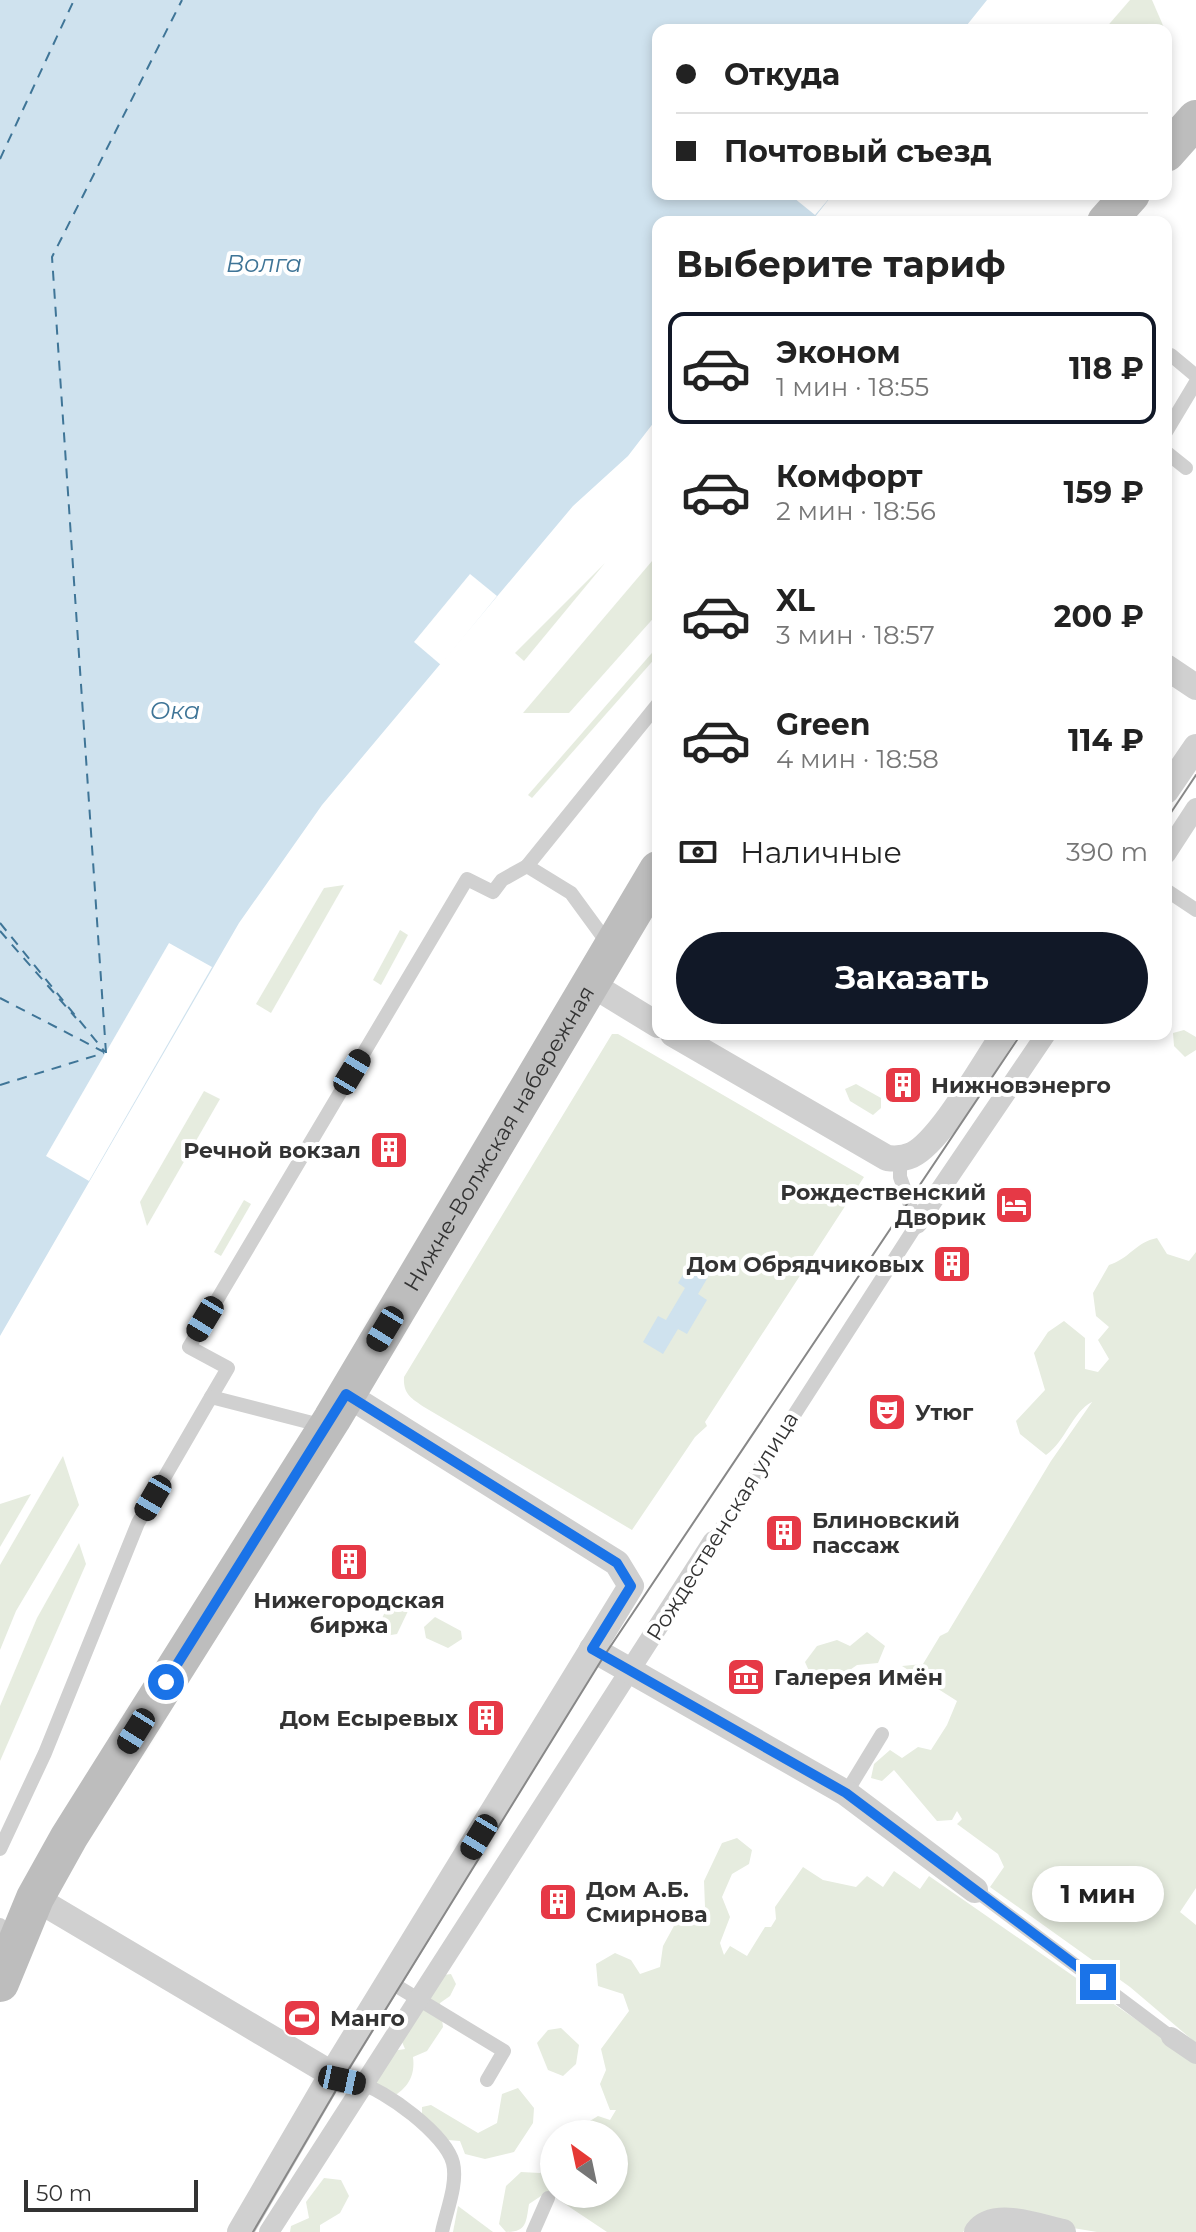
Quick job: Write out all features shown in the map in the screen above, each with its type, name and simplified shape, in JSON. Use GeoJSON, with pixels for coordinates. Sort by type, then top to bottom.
{"type":"FeatureCollection","features":[{"type":"Feature","properties":{"kind":"main road"},"geometry":{"type":"LineString","coordinates":[[1172,146],[1196,119]]}},
{"type":"Feature","properties":{"kind":"main road"},"geometry":{"type":"LineString","coordinates":[[1111,216],[1126,200]]}},
{"type":"Feature","properties":{"kind":"main road","name":"Нижне-Волжская набережная"},"geometry":{"type":"LineString","coordinates":[[3,1953],[241,1558],[346,1394],[652,880]]}},
{"type":"Feature","properties":{"kind":"street"},"geometry":{"type":"LineString","coordinates":[[1172,671],[1196,687]]}},
{"type":"Feature","properties":{"kind":"street"},"geometry":{"type":"LineString","coordinates":[[1172,782],[1196,747]]}},
{"type":"Feature","properties":{"kind":"street"},"geometry":{"type":"LineString","coordinates":[[1172,845],[1196,808]]}},
{"type":"Feature","properties":{"kind":"street"},"geometry":{"type":"LineString","coordinates":[[591,984],[652,1021]]}},
{"type":"Feature","properties":{"kind":"street"},"geometry":{"type":"LineString","coordinates":[[683,1040],[887,1158],[900,1159],[914,1155],[935,1136],[1000,1040]]}},
{"type":"Feature","properties":{"kind":"street","name":"Рождественская улица"},"geometry":{"type":"LineString","coordinates":[[917,1224],[1042,1040]]}},
{"type":"Feature","properties":{"kind":"street","name":"Рождественская улица"},"geometry":{"type":"LineString","coordinates":[[269,2232],[390,1982],[631,1586],[617,1563],[346,1394]]}},
{"type":"Feature","properties":{"kind":"street","name":"Рождественская улица"},"geometry":{"type":"LineString","coordinates":[[240,2232],[345,2079],[420,2000],[713,1541]]}},
{"type":"Feature","properties":{"kind":"street"},"geometry":{"type":"LineString","coordinates":[[592,1649],[846,1793],[975,1890]]}},
{"type":"Feature","properties":{"kind":"street"},"geometry":{"type":"LineString","coordinates":[[35,1898],[345,2079]]}},
{"type":"Feature","properties":{"kind":"street"},"geometry":{"type":"LineString","coordinates":[[1171,2037],[1196,2054]]}},
{"type":"Feature","properties":{"kind":"street"},"geometry":{"type":"LineString","coordinates":[[977,2232],[982,2225],[997,2219],[1063,2232]]}},
{"type":"Feature","properties":{"kind":"lane"},"geometry":{"type":"LineString","coordinates":[[1172,356],[1196,379],[1172,421]]}},
{"type":"Feature","properties":{"kind":"lane"},"geometry":{"type":"LineString","coordinates":[[1172,457],[1186,468]]}},
{"type":"Feature","properties":{"kind":"lane"},"geometry":{"type":"LineString","coordinates":[[0,1849],[45,1753],[138,1523],[228,1368],[189,1347],[467,879],[493,892],[502,880],[527,866],[652,711]]}},
{"type":"Feature","properties":{"kind":"lane"},"geometry":{"type":"LineString","coordinates":[[527,866],[571,893],[612,948]]}},
{"type":"Feature","properties":{"kind":"lane"},"geometry":{"type":"LineString","coordinates":[[1172,894],[1196,910]]}},
{"type":"Feature","properties":{"kind":"lane"},"geometry":{"type":"LineString","coordinates":[[900,1159],[900,1177],[917,1224]]}},
{"type":"Feature","properties":{"kind":"lane","name":"Рождественская улица"},"geometry":{"type":"LineString","coordinates":[[713,1541],[917,1224]]}},
{"type":"Feature","properties":{"kind":"lane"},"geometry":{"type":"LineString","coordinates":[[211,1397],[326,1427]]}},
{"type":"Feature","properties":{"kind":"lane"},"geometry":{"type":"LineString","coordinates":[[846,1793],[882,1734]]}},
{"type":"Feature","properties":{"kind":"lane"},"geometry":{"type":"LineString","coordinates":[[975,1890],[1171,2037]]}},
{"type":"Feature","properties":{"kind":"lane"},"geometry":{"type":"LineString","coordinates":[[390,1982],[504,2051],[487,2080]]}},
{"type":"Feature","properties":{"kind":"lane"},"geometry":{"type":"LineString","coordinates":[[345,2079],[394,2100],[433,2134],[453,2162],[452,2185],[442,2232]]}},
{"type":"Feature","properties":{"kind":"lane"},"geometry":{"type":"LineString","coordinates":[[533,2232],[544,2208]]}},
{"type":"Feature","properties":{"kind":"shaded area"},"geometry":{"type":"Polygon","coordinates":[[[1130,0],[1152,0],[1162,24],[1109,24],[1130,0]]]}},
{"type":"Feature","properties":{"kind":"shaded area"},"geometry":{"type":"Polygon","coordinates":[[[652,561],[652,620],[569,713],[523,713],[652,561]]]}},
{"type":"Feature","properties":{"kind":"shaded area"},"geometry":{"type":"Polygon","coordinates":[[[605,563],[524,661],[515,653],[605,563]]]}},
{"type":"Feature","properties":{"kind":"shaded area"},"geometry":{"type":"Polygon","coordinates":[[[652,653],[652,662],[532,798],[528,795],[652,653]]]}},
{"type":"Feature","properties":{"kind":"shaded area"},"geometry":{"type":"Polygon","coordinates":[[[344,885],[271,1013],[256,1004],[324,888],[344,885]]]}},
{"type":"Feature","properties":{"kind":"shaded area"},"geometry":{"type":"Polygon","coordinates":[[[400,930],[408,935],[381,985],[373,980],[400,930]]]}},
{"type":"Feature","properties":{"kind":"shaded area"},"geometry":{"type":"Polygon","coordinates":[[[1184,1030],[1196,1037],[1196,1050],[1185,1057],[1174,1046],[1173,1033],[1184,1030]]]}},
{"type":"Feature","properties":{"kind":"shaded area"},"geometry":{"type":"Polygon","coordinates":[[[612,1034],[618,1034],[864,1177],[705,1422],[707,1426],[695,1437],[632,1530],[424,1407],[409,1395],[404,1383],[404,1377],[612,1034]]]}},
{"type":"Feature","properties":{"kind":"shaded area"},"geometry":{"type":"Polygon","coordinates":[[[856,1084],[881,1098],[881,1108],[873,1115],[850,1101],[845,1089],[856,1084]]]}},
{"type":"Feature","properties":{"kind":"shaded area"},"geometry":{"type":"Polygon","coordinates":[[[204,1091],[220,1099],[147,1226],[140,1202],[204,1091]]]}},
{"type":"Feature","properties":{"kind":"shaded area"},"geometry":{"type":"Polygon","coordinates":[[[244,1200],[251,1204],[221,1256],[214,1252],[244,1200]]]}},
{"type":"Feature","properties":{"kind":"shaded area"},"geometry":{"type":"Polygon","coordinates":[[[1157,1238],[1167,1254],[1189,1261],[1196,1252],[1196,1888],[1180,1912],[1196,1925],[1196,2043],[1130,1987],[990,1887],[1004,1867],[998,1854],[957,1824],[962,1819],[957,1811],[952,1820],[937,1821],[894,1770],[882,1781],[871,1778],[874,1764],[890,1750],[902,1758],[918,1747],[931,1750],[947,1725],[957,1701],[902,1666],[923,1664],[940,1636],[948,1632],[1051,1461],[1092,1402],[1079,1413],[1046,1455],[1020,1434],[1016,1421],[1045,1390],[1034,1353],[1048,1332],[1064,1321],[1085,1338],[1085,1369],[1098,1372],[1109,1359],[1098,1340],[1109,1327],[1096,1316],[1093,1293],[1109,1265],[1143,1243],[1157,1238]]]}},
{"type":"Feature","properties":{"kind":"shaded area"},"geometry":{"type":"Polygon","coordinates":[[[63,1456],[79,1505],[16,1611],[0,1650],[0,1565],[63,1456]]]}},
{"type":"Feature","properties":{"kind":"shaded area"},"geometry":{"type":"Polygon","coordinates":[[[31,1494],[0,1547],[0,1504],[31,1494]]]}},
{"type":"Feature","properties":{"kind":"shaded area"},"geometry":{"type":"Polygon","coordinates":[[[79,1543],[86,1564],[0,1761],[0,1706],[37,1618],[79,1543]]]}},
{"type":"Feature","properties":{"kind":"shaded area"},"geometry":{"type":"Polygon","coordinates":[[[391,1599],[403,1599],[408,1611],[397,1634],[385,1636],[377,1629],[391,1599]]]}},
{"type":"Feature","properties":{"kind":"shaded area"},"geometry":{"type":"Polygon","coordinates":[[[435,1617],[461,1631],[462,1639],[448,1648],[426,1638],[424,1627],[435,1617]]]}},
{"type":"Feature","properties":{"kind":"shaded area"},"geometry":{"type":"Polygon","coordinates":[[[867,1632],[885,1646],[878,1663],[857,1665],[828,1685],[813,1680],[805,1662],[817,1646],[837,1640],[850,1646],[867,1632]]]}},
{"type":"Feature","properties":{"kind":"shaded area"},"geometry":{"type":"Polygon","coordinates":[[[737,1838],[752,1850],[749,1864],[732,1874],[722,1897],[730,1917],[720,1943],[724,1955],[730,1946],[747,1956],[765,1927],[771,1927],[776,1919],[775,1907],[803,1867],[823,1880],[856,1887],[867,1876],[883,1887],[894,1871],[920,1889],[929,1876],[1196,2061],[1196,2232],[1097,2232],[1049,2224],[971,2223],[963,2232],[607,2232],[571,2208],[628,2208],[628,2120],[610,2120],[616,2110],[610,2110],[600,2084],[606,2070],[601,2049],[629,2011],[623,1994],[598,1986],[596,1964],[615,1953],[631,1960],[640,1974],[660,1967],[663,1946],[681,1913],[705,1907],[704,1881],[722,1843],[737,1838]]]}},
{"type":"Feature","properties":{"kind":"shaded area"},"geometry":{"type":"Polygon","coordinates":[[[451,1974],[456,1984],[450,1996],[440,2003],[443,2027],[427,2051],[413,2057],[413,2072],[407,2084],[386,2101],[371,2093],[386,2052],[405,2049],[400,2037],[418,2002],[431,1998],[429,1989],[436,1976],[451,1974]]]}},
{"type":"Feature","properties":{"kind":"shaded area"},"geometry":{"type":"Polygon","coordinates":[[[561,2028],[579,2045],[576,2064],[563,2076],[548,2070],[537,2043],[548,2030],[561,2028]]]}},
{"type":"Feature","properties":{"kind":"shaded area"},"geometry":{"type":"Polygon","coordinates":[[[518,2088],[534,2108],[533,2123],[514,2152],[485,2159],[465,2154],[460,2141],[448,2140],[422,2118],[422,2107],[431,2105],[478,2133],[497,2123],[502,2094],[518,2088]]]}},
{"type":"Feature","properties":{"kind":"shaded area"},"geometry":{"type":"Polygon","coordinates":[[[521,2172],[540,2173],[540,2197],[529,2204],[522,2228],[506,2232],[499,2224],[506,2186],[521,2172]]]}},
{"type":"Feature","properties":{"kind":"shaded area"},"geometry":{"type":"Polygon","coordinates":[[[324,2178],[341,2180],[349,2196],[340,2213],[320,2225],[320,2232],[290,2232],[291,2226],[309,2218],[306,2202],[324,2178]]]}},
{"type":"Feature","properties":{"kind":"shaded area"},"geometry":{"type":"Polygon","coordinates":[[[458,2206],[493,2232],[453,2232],[458,2206]]]}},
{"type":"Feature","properties":{"kind":"water","name":"Волга"},"geometry":{"type":"Polygon","coordinates":[[[0,0],[987,0],[968,24],[652,24],[652,200],[828,200],[816,216],[652,216],[652,425],[628,456],[573,506],[322,805],[239,923],[0,1336],[0,0]]]}},
{"type":"Feature","properties":{"kind":"water"},"geometry":{"type":"Polygon","coordinates":[[[694,1256],[714,1267],[698,1294],[707,1300],[687,1334],[678,1329],[663,1354],[643,1342],[658,1316],[666,1320],[685,1288],[678,1283],[694,1256]]]}},
{"type":"Feature","properties":{"kind":"pier"},"geometry":{"type":"Polygon","coordinates":[[[796,200],[828,200],[815,215],[796,200]]]}},
{"type":"Feature","properties":{"kind":"pier"},"geometry":{"type":"Polygon","coordinates":[[[470,574],[497,596],[441,665],[414,642],[470,574]]]}},
{"type":"Feature","properties":{"kind":"pier"},"geometry":{"type":"Polygon","coordinates":[[[169,943],[212,967],[89,1181],[46,1156],[169,943]]]}},
{"type":"Feature","properties":{"kind":"ferry route"},"geometry":{"type":"LineString","coordinates":[[0,159],[74,0]]}},
{"type":"Feature","properties":{"kind":"ferry route"},"geometry":{"type":"LineString","coordinates":[[106,1053],[52,257],[182,0]]}},
{"type":"Feature","properties":{"kind":"ferry route"},"geometry":{"type":"LineString","coordinates":[[0,923],[105,1052]]}},
{"type":"Feature","properties":{"kind":"ferry route"},"geometry":{"type":"LineString","coordinates":[[0,931],[76,1018]]}},
{"type":"Feature","properties":{"kind":"ferry route"},"geometry":{"type":"LineString","coordinates":[[0,998],[104,1052]]}},
{"type":"Feature","properties":{"kind":"ferry route"},"geometry":{"type":"LineString","coordinates":[[0,1085],[104,1053]]}},
{"type":"Feature","properties":{"kind":"tram line"},"geometry":{"type":"LineString","coordinates":[[1172,811],[1196,775]]}},
{"type":"Feature","properties":{"kind":"tram line"},"geometry":{"type":"LineString","coordinates":[[253,2232],[342,2080],[604,1656],[1017,1040]]}},
{"type":"Feature","properties":{"kind":"place","name":"Нижновэнерго"},"geometry":{"type":"Point","coordinates":[903,1085]}},
{"type":"Feature","properties":{"kind":"place","name":"Речной вокзал"},"geometry":{"type":"Point","coordinates":[389,1150]}},
{"type":"Feature","properties":{"kind":"place","name":"Рождественский Дворик"},"geometry":{"type":"Point","coordinates":[1014,1205]}},
{"type":"Feature","properties":{"kind":"place","name":"Дом Обрядчиковых"},"geometry":{"type":"Point","coordinates":[952,1264]}},
{"type":"Feature","properties":{"kind":"place","name":"Утюг"},"geometry":{"type":"Point","coordinates":[887,1412]}},
{"type":"Feature","properties":{"kind":"place","name":"Блиновский пассаж"},"geometry":{"type":"Point","coordinates":[784,1533]}},
{"type":"Feature","properties":{"kind":"place","name":"Нижегородская биржа"},"geometry":{"type":"Point","coordinates":[349,1562]}},
{"type":"Feature","properties":{"kind":"place","name":"Галерея Имён"},"geometry":{"type":"Point","coordinates":[746,1677]}},
{"type":"Feature","properties":{"kind":"place","name":"Дом Есыревых"},"geometry":{"type":"Point","coordinates":[486,1718]}},
{"type":"Feature","properties":{"kind":"place","name":"Дом А.Б. Смирнова"},"geometry":{"type":"Point","coordinates":[558,1902]}},
{"type":"Feature","properties":{"kind":"place","name":"Манго"},"geometry":{"type":"Point","coordinates":[302,2018]}},
{"type":"Feature","properties":{"kind":"route"},"geometry":{"type":"LineString","coordinates":[[166,1682],[346,1394],[617,1563],[631,1586],[592,1649],[846,1793],[1098,1982]]}},
{"type":"Feature","properties":{"kind":"water label","name":"Ока"},"geometry":{"type":"Point","coordinates":[175,711]}}]}
